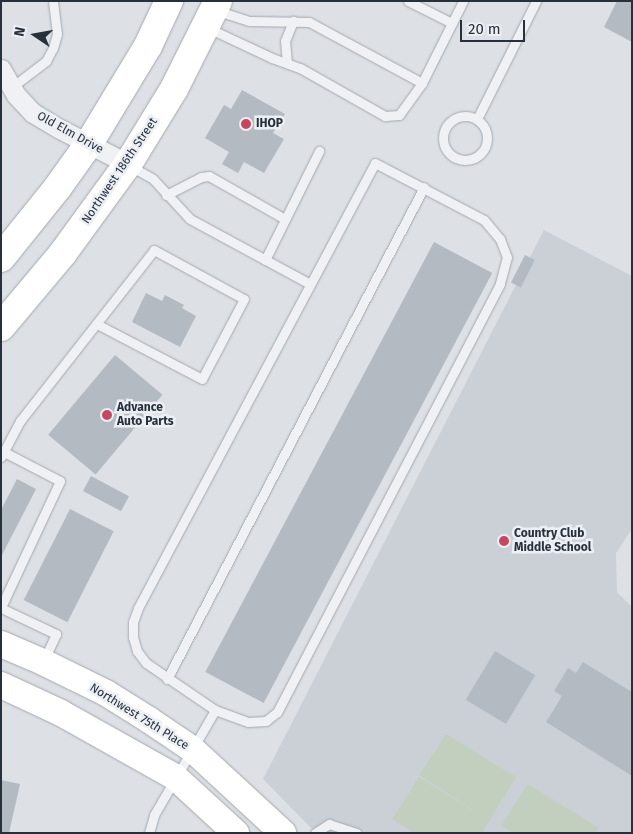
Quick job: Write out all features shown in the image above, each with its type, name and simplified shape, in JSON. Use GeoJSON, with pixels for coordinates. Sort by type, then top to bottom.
{"type":"FeatureCollection","features":[{"type":"Feature","properties":{"kind":"main road"},"geometry":{"type":"LineString","coordinates":[[1,258],[58,187],[88,145],[148,46],[169,1]]}},
{"type":"Feature","properties":{"kind":"main road","name":"Northwest 186th Street"},"geometry":{"type":"LineString","coordinates":[[1,327],[63,253],[128,164],[174,89],[213,12]]}},
{"type":"Feature","properties":{"kind":"street","name":"Old Elm Drive"},"geometry":{"type":"LineString","coordinates":[[6,82],[24,105],[33,113],[88,145],[128,164]]}},
{"type":"Feature","properties":{"kind":"street","name":"Northwest 75th Place"},"geometry":{"type":"LineString","coordinates":[[1,644],[106,693],[192,749],[283,833]]}},
{"type":"Feature","properties":{"kind":"street"},"geometry":{"type":"LineString","coordinates":[[1,685],[62,713],[175,777],[236,833]]}},
{"type":"Feature","properties":{"kind":"lane"},"geometry":{"type":"LineString","coordinates":[[6,82],[46,61],[53,48],[57,34],[53,1]]}},
{"type":"Feature","properties":{"kind":"lane"},"geometry":{"type":"LineString","coordinates":[[408,1],[452,23]]}},
{"type":"Feature","properties":{"kind":"lane"},"geometry":{"type":"LineString","coordinates":[[213,12],[286,63],[300,68],[385,116],[399,115],[409,104],[422,83],[463,1]]}},
{"type":"Feature","properties":{"kind":"lane"},"geometry":{"type":"LineString","coordinates":[[477,119],[536,1]]}},
{"type":"Feature","properties":{"kind":"lane"},"geometry":{"type":"LineString","coordinates":[[213,12],[249,21],[267,23],[309,22],[422,83]]}},
{"type":"Feature","properties":{"kind":"lane"},"geometry":{"type":"LineString","coordinates":[[286,63],[285,41],[293,21]]}},
{"type":"Feature","properties":{"kind":"lane"},"geometry":{"type":"LineString","coordinates":[[461,116],[477,119],[486,134],[483,150],[469,159],[452,156],[443,142],[443,133],[447,125],[461,116]]}},
{"type":"Feature","properties":{"kind":"lane"},"geometry":{"type":"LineString","coordinates":[[265,260],[319,151]]}},
{"type":"Feature","properties":{"kind":"lane"},"geometry":{"type":"LineString","coordinates":[[375,163],[484,220],[500,239],[507,257],[500,284],[277,712],[266,722],[248,722],[215,710],[146,663],[137,651],[133,637],[136,615],[310,284],[375,163]]}},
{"type":"Feature","properties":{"kind":"lane"},"geometry":{"type":"LineString","coordinates":[[128,164],[153,179],[166,195],[190,218],[310,284]]}},
{"type":"Feature","properties":{"kind":"lane"},"geometry":{"type":"LineString","coordinates":[[166,195],[201,176],[209,176],[285,219]]}},
{"type":"Feature","properties":{"kind":"lane"},"geometry":{"type":"LineString","coordinates":[[167,679],[424,187]]}},
{"type":"Feature","properties":{"kind":"lane"},"geometry":{"type":"LineString","coordinates":[[43,662],[56,634],[1,607],[60,481],[3,455],[20,421],[154,250],[244,299],[202,379],[97,324]]}},
{"type":"Feature","properties":{"kind":"lane"},"geometry":{"type":"LineString","coordinates":[[149,833],[154,815],[215,710]]}},
{"type":"Feature","properties":{"kind":"lane"},"geometry":{"type":"LineString","coordinates":[[315,833],[329,824],[356,833]]}},
{"type":"Feature","properties":{"kind":"shaded area","name":"Country Club Middle School"},"geometry":{"type":"Polygon","coordinates":[[[544,230],[632,276],[632,529],[616,553],[617,592],[632,607],[632,833],[316,833],[263,779],[544,230]]]}},
{"type":"Feature","properties":{"kind":"green space"},"geometry":{"type":"Polygon","coordinates":[[[446,734],[516,777],[482,833],[415,833],[392,819],[419,777],[484,817],[419,775],[446,734]]]}},
{"type":"Feature","properties":{"kind":"green space"},"geometry":{"type":"Polygon","coordinates":[[[528,784],[599,828],[595,833],[513,833],[501,826],[528,784]]]}},
{"type":"Feature","properties":{"kind":"building"},"geometry":{"type":"Polygon","coordinates":[[[617,1],[632,1],[632,42],[604,27],[617,1]]]}},
{"type":"Feature","properties":{"kind":"building","name":"IHOP"},"geometry":{"type":"Polygon","coordinates":[[[242,90],[285,114],[273,133],[284,139],[264,173],[244,162],[238,173],[222,164],[229,152],[205,138],[224,105],[231,109],[242,90]]]}},
{"type":"Feature","properties":{"kind":"building"},"geometry":{"type":"Polygon","coordinates":[[[434,242],[492,273],[264,703],[205,672],[434,242]]]}},
{"type":"Feature","properties":{"kind":"building"},"geometry":{"type":"Polygon","coordinates":[[[525,255],[535,260],[521,288],[511,283],[525,255]]]}},
{"type":"Feature","properties":{"kind":"building"},"geometry":{"type":"Polygon","coordinates":[[[146,293],[162,301],[165,295],[184,305],[182,308],[196,316],[180,347],[132,322],[146,293]]]}},
{"type":"Feature","properties":{"kind":"building","name":"Advance Auto Parts"},"geometry":{"type":"Polygon","coordinates":[[[115,355],[162,395],[96,475],[48,435],[115,355]]]}},
{"type":"Feature","properties":{"kind":"building"},"geometry":{"type":"Polygon","coordinates":[[[91,476],[129,496],[121,511],[83,491],[91,476]]]}},
{"type":"Feature","properties":{"kind":"building"},"geometry":{"type":"Polygon","coordinates":[[[17,479],[36,489],[1,557],[1,510],[17,479]]]}},
{"type":"Feature","properties":{"kind":"building"},"geometry":{"type":"Polygon","coordinates":[[[70,509],[114,531],[67,622],[24,600],[70,509]]]}},
{"type":"Feature","properties":{"kind":"building"},"geometry":{"type":"Polygon","coordinates":[[[495,651],[535,675],[506,724],[466,700],[495,651]]]}},
{"type":"Feature","properties":{"kind":"building"},"geometry":{"type":"Polygon","coordinates":[[[583,662],[632,692],[632,776],[546,722],[562,696],[554,691],[568,668],[576,673],[583,662]]]}},
{"type":"Feature","properties":{"kind":"building"},"geometry":{"type":"Polygon","coordinates":[[[1,780],[20,784],[9,833],[1,833],[1,780]]]}},
{"type":"Feature","properties":{"kind":"place","name":"IHOP"},"geometry":{"type":"Point","coordinates":[246,124]}},
{"type":"Feature","properties":{"kind":"place","name":"Advance Auto Parts"},"geometry":{"type":"Point","coordinates":[107,415]}},
{"type":"Feature","properties":{"kind":"place","name":"Country Club Middle School"},"geometry":{"type":"Point","coordinates":[504,541]}}]}
